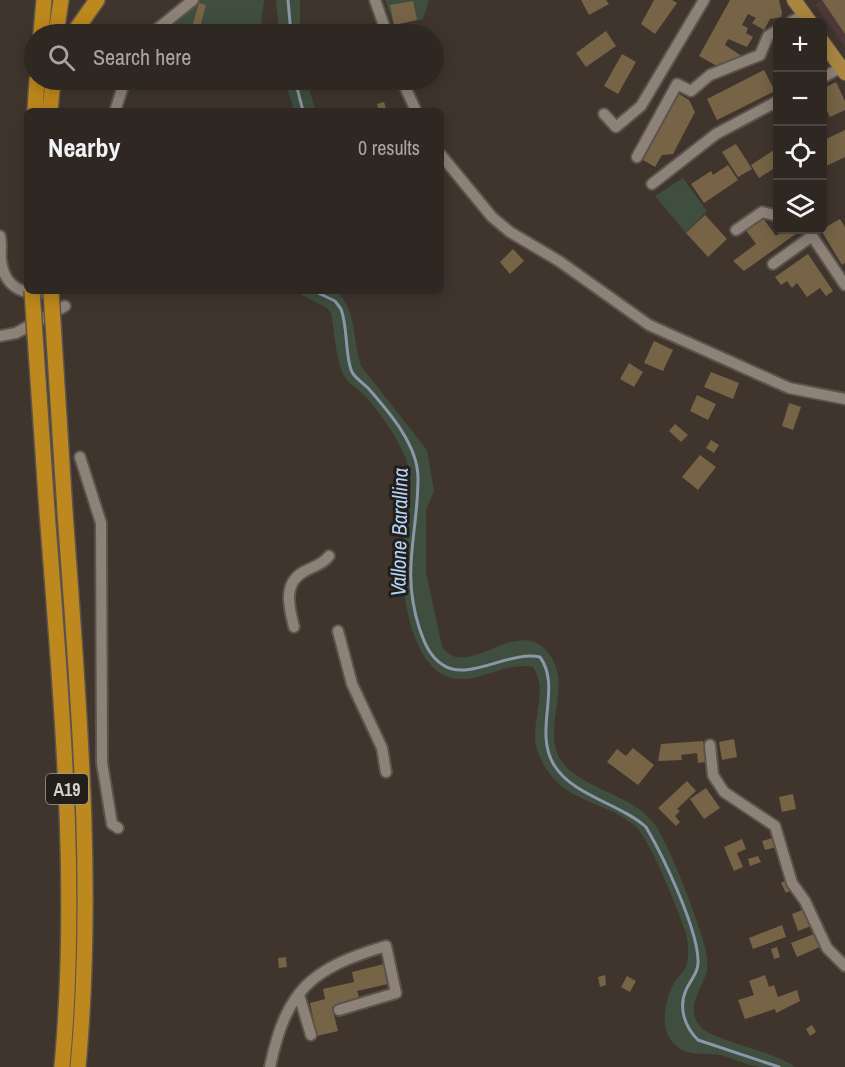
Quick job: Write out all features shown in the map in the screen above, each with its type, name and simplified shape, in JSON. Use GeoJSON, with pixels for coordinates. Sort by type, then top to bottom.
{"type":"FeatureCollection","features":[{"type":"Feature","properties":{"kind":"highway"},"geometry":{"type":"LineString","coordinates":[[37,0],[38,24]]}},
{"type":"Feature","properties":{"kind":"highway"},"geometry":{"type":"LineString","coordinates":[[41,24],[45,0]]}},
{"type":"Feature","properties":{"kind":"highway"},"geometry":{"type":"LineString","coordinates":[[57,24],[61,0]]}},
{"type":"Feature","properties":{"kind":"highway"},"geometry":{"type":"LineString","coordinates":[[80,24],[97,0]]}},
{"type":"Feature","properties":{"kind":"highway"},"geometry":{"type":"LineString","coordinates":[[35,108],[36,90]]}},
{"type":"Feature","properties":{"kind":"highway"},"geometry":{"type":"LineString","coordinates":[[50,108],[52,90]]}},
{"type":"Feature","properties":{"kind":"highway"},"geometry":{"type":"LineString","coordinates":[[60,108],[61,90]]}},
{"type":"Feature","properties":{"kind":"highway","name":"A19"},"geometry":{"type":"LineString","coordinates":[[32,294],[66,776],[69,968],[62,1067]]}},
{"type":"Feature","properties":{"kind":"highway","name":"A19"},"geometry":{"type":"LineString","coordinates":[[51,294],[83,775],[85,969],[78,1067]]}},
{"type":"Feature","properties":{"kind":"main road"},"geometry":{"type":"LineString","coordinates":[[827,47],[844,69]]}},
{"type":"Feature","properties":{"kind":"street"},"geometry":{"type":"LineString","coordinates":[[163,24],[193,0]]}},
{"type":"Feature","properties":{"kind":"street"},"geometry":{"type":"LineString","coordinates":[[375,0],[383,24]]}},
{"type":"Feature","properties":{"kind":"street"},"geometry":{"type":"LineString","coordinates":[[604,114],[616,127],[638,110],[704,0]]}},
{"type":"Feature","properties":{"kind":"street"},"geometry":{"type":"LineString","coordinates":[[637,157],[677,84],[691,91],[710,75],[760,56],[768,36],[773,33]]}},
{"type":"Feature","properties":{"kind":"street"},"geometry":{"type":"LineString","coordinates":[[827,76],[844,69]]}},
{"type":"Feature","properties":{"kind":"street"},"geometry":{"type":"LineString","coordinates":[[116,108],[122,90]]}},
{"type":"Feature","properties":{"kind":"street"},"geometry":{"type":"LineString","coordinates":[[407,90],[415,108]]}},
{"type":"Feature","properties":{"kind":"street"},"geometry":{"type":"LineString","coordinates":[[652,184],[716,134],[773,103]]}},
{"type":"Feature","properties":{"kind":"street"},"geometry":{"type":"LineString","coordinates":[[444,159],[492,218],[510,232],[559,261],[649,325],[789,388],[845,399]]}},
{"type":"Feature","properties":{"kind":"street"},"geometry":{"type":"LineString","coordinates":[[736,230],[762,212],[773,215]]}},
{"type":"Feature","properties":{"kind":"street"},"geometry":{"type":"LineString","coordinates":[[773,264],[809,234]]}},
{"type":"Feature","properties":{"kind":"street"},"geometry":{"type":"LineString","coordinates":[[811,234],[845,285]]}},
{"type":"Feature","properties":{"kind":"street"},"geometry":{"type":"LineString","coordinates":[[0,236],[4,277],[17,290],[24,292]]}},
{"type":"Feature","properties":{"kind":"street"},"geometry":{"type":"LineString","coordinates":[[0,336],[16,333],[66,306]]}},
{"type":"Feature","properties":{"kind":"street"},"geometry":{"type":"LineString","coordinates":[[80,457],[101,523],[102,763],[112,824],[118,828]]}},
{"type":"Feature","properties":{"kind":"street"},"geometry":{"type":"LineString","coordinates":[[294,627],[288,596],[290,585],[303,572],[323,563],[329,556]]}},
{"type":"Feature","properties":{"kind":"street"},"geometry":{"type":"LineString","coordinates":[[338,631],[352,684],[381,748],[386,772]]}},
{"type":"Feature","properties":{"kind":"street"},"geometry":{"type":"LineString","coordinates":[[710,745],[713,775],[724,792],[775,826],[792,883],[805,901],[827,948],[845,966]]}},
{"type":"Feature","properties":{"kind":"street"},"geometry":{"type":"LineString","coordinates":[[270,1067],[279,1032],[289,1007],[309,981],[332,964],[386,945],[396,993],[339,1010]]}},
{"type":"Feature","properties":{"kind":"street"},"geometry":{"type":"LineString","coordinates":[[298,994],[311,1035]]}},
{"type":"Feature","properties":{"kind":"shaded area"},"geometry":{"type":"Polygon","coordinates":[[[821,0],[845,0],[845,47],[827,18],[815,4],[821,0]]]}},
{"type":"Feature","properties":{"kind":"green space"},"geometry":{"type":"Polygon","coordinates":[[[199,0],[264,0],[261,24],[170,24],[199,0]]]}},
{"type":"Feature","properties":{"kind":"green space"},"geometry":{"type":"Polygon","coordinates":[[[276,0],[300,0],[300,24],[278,24],[276,0]]]}},
{"type":"Feature","properties":{"kind":"green space"},"geometry":{"type":"Polygon","coordinates":[[[385,0],[429,0],[423,19],[394,24],[385,0]]]}},
{"type":"Feature","properties":{"kind":"green space"},"geometry":{"type":"Polygon","coordinates":[[[288,90],[309,90],[315,108],[293,108],[288,90]]]}},
{"type":"Feature","properties":{"kind":"green space"},"geometry":{"type":"Polygon","coordinates":[[[683,178],[707,211],[686,233],[655,196],[683,178]]]}},
{"type":"Feature","properties":{"kind":"green space"},"geometry":{"type":"Polygon","coordinates":[[[300,294],[339,294],[351,318],[361,366],[427,450],[434,491],[426,511],[426,572],[442,646],[453,656],[466,657],[511,642],[527,640],[541,645],[553,660],[557,672],[559,685],[554,738],[556,750],[562,762],[576,775],[628,802],[649,818],[662,836],[680,877],[706,951],[707,971],[694,1005],[696,1019],[700,1026],[717,1036],[785,1061],[795,1067],[759,1067],[720,1055],[689,1053],[673,1043],[666,1030],[666,1006],[674,983],[687,964],[688,944],[671,893],[649,846],[635,826],[609,810],[570,792],[558,784],[548,772],[536,744],[540,688],[533,667],[510,668],[474,678],[451,678],[440,673],[428,662],[419,648],[407,611],[402,571],[403,537],[410,485],[407,460],[377,410],[344,376],[337,353],[331,313],[327,308],[300,294]]]}},
{"type":"Feature","properties":{"kind":"building"},"geometry":{"type":"Polygon","coordinates":[[[581,0],[606,0],[609,4],[589,15],[581,0]]]}},
{"type":"Feature","properties":{"kind":"building"},"geometry":{"type":"Polygon","coordinates":[[[654,0],[672,0],[677,3],[655,34],[641,24],[654,0]]]}},
{"type":"Feature","properties":{"kind":"building"},"geometry":{"type":"Polygon","coordinates":[[[730,0],[779,0],[781,17],[770,19],[764,30],[752,23],[756,18],[748,14],[742,25],[748,28],[746,33],[753,37],[747,47],[728,39],[725,45],[740,55],[737,61],[717,66],[699,56],[730,0]]]}},
{"type":"Feature","properties":{"kind":"building"},"geometry":{"type":"Polygon","coordinates":[[[822,0],[845,0],[845,34],[822,0]]]}},
{"type":"Feature","properties":{"kind":"building"},"geometry":{"type":"Polygon","coordinates":[[[413,1],[417,20],[394,24],[390,5],[413,1]]]}},
{"type":"Feature","properties":{"kind":"building"},"geometry":{"type":"Polygon","coordinates":[[[199,3],[206,5],[201,24],[193,24],[199,3]]]}},
{"type":"Feature","properties":{"kind":"building"},"geometry":{"type":"Polygon","coordinates":[[[606,31],[616,46],[586,67],[576,53],[606,31]]]}},
{"type":"Feature","properties":{"kind":"building"},"geometry":{"type":"Polygon","coordinates":[[[622,54],[636,62],[618,94],[604,86],[622,54]]]}},
{"type":"Feature","properties":{"kind":"building"},"geometry":{"type":"Polygon","coordinates":[[[764,70],[773,87],[773,92],[717,120],[707,99],[764,70]]]}},
{"type":"Feature","properties":{"kind":"building"},"geometry":{"type":"Polygon","coordinates":[[[836,82],[845,101],[845,110],[830,117],[827,111],[827,86],[836,82]]]}},
{"type":"Feature","properties":{"kind":"building"},"geometry":{"type":"Polygon","coordinates":[[[679,94],[689,100],[695,112],[673,154],[662,155],[655,167],[643,160],[679,94]]]}},
{"type":"Feature","properties":{"kind":"building"},"geometry":{"type":"Polygon","coordinates":[[[384,102],[386,108],[378,108],[377,104],[384,102]]]}},
{"type":"Feature","properties":{"kind":"building"},"geometry":{"type":"Polygon","coordinates":[[[845,130],[845,157],[827,166],[827,139],[845,130]]]}},
{"type":"Feature","properties":{"kind":"building"},"geometry":{"type":"Polygon","coordinates":[[[736,144],[752,169],[738,177],[722,152],[736,144]]]}},
{"type":"Feature","properties":{"kind":"building"},"geometry":{"type":"Polygon","coordinates":[[[773,151],[773,169],[759,178],[751,165],[773,151]]]}},
{"type":"Feature","properties":{"kind":"building"},"geometry":{"type":"Polygon","coordinates":[[[728,165],[738,180],[704,203],[691,184],[711,171],[713,175],[728,165]]]}},
{"type":"Feature","properties":{"kind":"building"},"geometry":{"type":"Polygon","coordinates":[[[705,215],[727,239],[708,257],[686,233],[705,215]]]}},
{"type":"Feature","properties":{"kind":"building"},"geometry":{"type":"Polygon","coordinates":[[[762,217],[776,236],[796,234],[744,271],[733,261],[756,244],[745,229],[762,217]]]}},
{"type":"Feature","properties":{"kind":"building"},"geometry":{"type":"Polygon","coordinates":[[[840,219],[845,227],[845,263],[842,265],[823,234],[827,234],[827,227],[840,219]]]}},
{"type":"Feature","properties":{"kind":"building"},"geometry":{"type":"Polygon","coordinates":[[[513,249],[524,261],[510,274],[500,262],[513,249]]]}},
{"type":"Feature","properties":{"kind":"building"},"geometry":{"type":"Polygon","coordinates":[[[808,254],[833,291],[826,296],[820,288],[807,297],[797,283],[792,288],[787,281],[781,285],[775,277],[808,254]]]}},
{"type":"Feature","properties":{"kind":"building"},"geometry":{"type":"Polygon","coordinates":[[[654,341],[673,350],[663,371],[644,363],[654,341]]]}},
{"type":"Feature","properties":{"kind":"building"},"geometry":{"type":"Polygon","coordinates":[[[629,363],[643,372],[634,387],[620,379],[629,363]]]}},
{"type":"Feature","properties":{"kind":"building"},"geometry":{"type":"Polygon","coordinates":[[[711,372],[739,383],[733,399],[704,387],[711,372]]]}},
{"type":"Feature","properties":{"kind":"building"},"geometry":{"type":"Polygon","coordinates":[[[697,395],[716,404],[708,420],[690,411],[697,395]]]}},
{"type":"Feature","properties":{"kind":"building"},"geometry":{"type":"Polygon","coordinates":[[[789,403],[801,407],[793,430],[782,426],[789,403]]]}},
{"type":"Feature","properties":{"kind":"building"},"geometry":{"type":"Polygon","coordinates":[[[675,424],[688,435],[681,442],[669,431],[675,424]]]}},
{"type":"Feature","properties":{"kind":"building"},"geometry":{"type":"Polygon","coordinates":[[[711,440],[719,445],[714,453],[706,448],[711,440]]]}},
{"type":"Feature","properties":{"kind":"building"},"geometry":{"type":"Polygon","coordinates":[[[700,455],[716,467],[698,490],[682,477],[700,455]]]}},
{"type":"Feature","properties":{"kind":"building"},"geometry":{"type":"Polygon","coordinates":[[[734,739],[737,757],[722,760],[719,742],[734,739]]]}},
{"type":"Feature","properties":{"kind":"building"},"geometry":{"type":"Polygon","coordinates":[[[703,741],[706,762],[698,763],[697,753],[681,755],[682,760],[658,761],[661,744],[703,741]]]}},
{"type":"Feature","properties":{"kind":"building"},"geometry":{"type":"Polygon","coordinates":[[[633,748],[654,765],[638,785],[607,762],[617,749],[626,756],[633,748]]]}},
{"type":"Feature","properties":{"kind":"building"},"geometry":{"type":"Polygon","coordinates":[[[687,781],[696,791],[677,809],[680,811],[675,816],[680,822],[676,826],[658,808],[687,781]]]}},
{"type":"Feature","properties":{"kind":"building"},"geometry":{"type":"Polygon","coordinates":[[[706,788],[720,808],[704,819],[690,799],[706,788]]]}},
{"type":"Feature","properties":{"kind":"building"},"geometry":{"type":"Polygon","coordinates":[[[793,794],[796,809],[782,812],[779,797],[793,794]]]}},
{"type":"Feature","properties":{"kind":"building"},"geometry":{"type":"Polygon","coordinates":[[[773,838],[776,847],[765,850],[762,841],[773,838]]]}},
{"type":"Feature","properties":{"kind":"building"},"geometry":{"type":"Polygon","coordinates":[[[742,839],[746,849],[737,853],[743,867],[734,871],[724,847],[742,839]]]}},
{"type":"Feature","properties":{"kind":"building"},"geometry":{"type":"Polygon","coordinates":[[[758,856],[761,862],[750,866],[748,859],[758,856]]]}},
{"type":"Feature","properties":{"kind":"building"},"geometry":{"type":"Polygon","coordinates":[[[786,880],[791,890],[786,893],[781,883],[786,880]]]}},
{"type":"Feature","properties":{"kind":"building"},"geometry":{"type":"Polygon","coordinates":[[[805,909],[811,926],[798,931],[792,914],[805,909]]]}},
{"type":"Feature","properties":{"kind":"building"},"geometry":{"type":"Polygon","coordinates":[[[782,925],[786,937],[753,949],[749,938],[782,925]]]}},
{"type":"Feature","properties":{"kind":"building"},"geometry":{"type":"Polygon","coordinates":[[[814,934],[820,947],[797,957],[791,943],[814,934]]]}},
{"type":"Feature","properties":{"kind":"building"},"geometry":{"type":"Polygon","coordinates":[[[777,947],[780,957],[774,959],[771,949],[777,947]]]}},
{"type":"Feature","properties":{"kind":"building"},"geometry":{"type":"Polygon","coordinates":[[[286,957],[287,967],[279,968],[278,958],[286,957]]]}},
{"type":"Feature","properties":{"kind":"building"},"geometry":{"type":"Polygon","coordinates":[[[384,964],[388,984],[357,991],[360,1000],[332,1007],[338,1031],[317,1036],[310,1003],[325,999],[323,989],[354,982],[352,972],[384,964]]]}},
{"type":"Feature","properties":{"kind":"building"},"geometry":{"type":"Polygon","coordinates":[[[605,975],[606,985],[600,987],[598,977],[605,975]]]}},
{"type":"Feature","properties":{"kind":"building"},"geometry":{"type":"Polygon","coordinates":[[[765,975],[769,987],[774,985],[778,997],[797,990],[800,1001],[776,1013],[775,1009],[745,1019],[738,1000],[754,995],[749,981],[765,975]]]}},
{"type":"Feature","properties":{"kind":"building"},"geometry":{"type":"Polygon","coordinates":[[[627,976],[636,981],[630,992],[621,987],[627,976]]]}},
{"type":"Feature","properties":{"kind":"building"},"geometry":{"type":"Polygon","coordinates":[[[812,1025],[816,1032],[810,1036],[806,1029],[812,1025]]]}},
{"type":"Feature","properties":{"kind":"waterway","name":"Vallone Barallina"},"geometry":{"type":"LineString","coordinates":[[288,0],[290,24]]}},
{"type":"Feature","properties":{"kind":"waterway","name":"Vallone Barallina"},"geometry":{"type":"LineString","coordinates":[[298,90],[302,108]]}},
{"type":"Feature","properties":{"kind":"waterway","name":"Vallone Barallina"},"geometry":{"type":"LineString","coordinates":[[320,294],[335,301],[341,309],[352,372],[393,418],[408,441],[417,466],[411,588],[419,627],[428,648],[443,665],[464,670],[516,658],[540,657],[549,682],[546,738],[548,752],[554,765],[562,776],[584,792],[646,827],[686,911],[698,960],[697,968],[684,997],[683,1010],[686,1023],[698,1040],[779,1067]]}}]}
